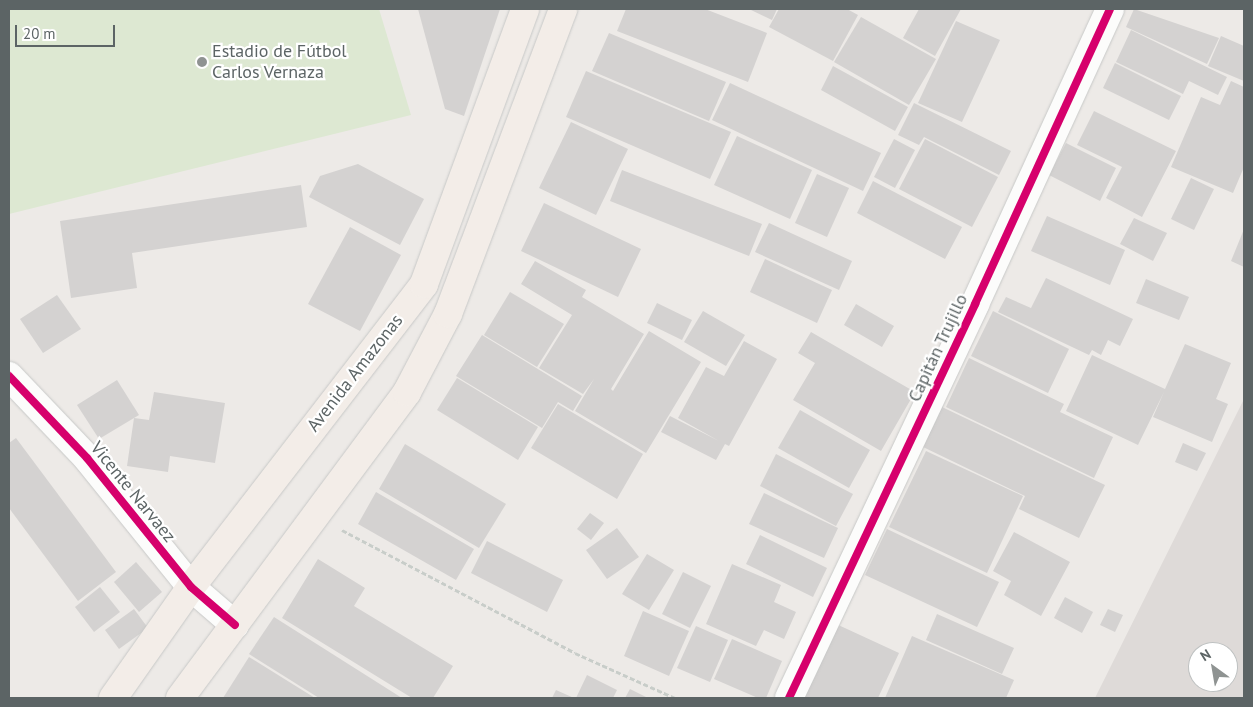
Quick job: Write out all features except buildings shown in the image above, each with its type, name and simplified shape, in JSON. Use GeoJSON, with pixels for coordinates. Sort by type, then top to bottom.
{"type":"FeatureCollection","features":[{"type":"Feature","properties":{"kind":"main road","name":"Avenida Amazonas"},"geometry":{"type":"LineString","coordinates":[[113,698],[191,587],[424,284],[525,9]]}},
{"type":"Feature","properties":{"kind":"main road"},"geometry":{"type":"LineString","coordinates":[[180,698],[406,392],[448,314],[563,9]]}},
{"type":"Feature","properties":{"kind":"street","name":"Capitán Trujillo"},"geometry":{"type":"LineString","coordinates":[[789,698],[975,304],[1110,9]]}},
{"type":"Feature","properties":{"kind":"street","name":"Vicente Narvaez"},"geometry":{"type":"LineString","coordinates":[[9,376],[87,458],[191,587],[235,624]]}},
{"type":"Feature","properties":{"kind":"path"},"geometry":{"type":"LineString","coordinates":[[313,518],[342,530],[574,653],[675,698]]}},
{"type":"Feature","properties":{"kind":"shaded area"},"geometry":{"type":"Polygon","coordinates":[[[1244,399],[1244,698],[1095,698],[1244,399]]]}},
{"type":"Feature","properties":{"kind":"green space","name":"Estadio de Fútbol Carlos Vernaza"},"geometry":{"type":"Polygon","coordinates":[[[9,9],[379,9],[411,115],[9,214],[9,9]]]}},
{"type":"Feature","properties":{"kind":"cycle path"},"geometry":{"type":"LineString","coordinates":[[789,698],[975,304],[1110,9]]}},
{"type":"Feature","properties":{"kind":"cycle path"},"geometry":{"type":"LineString","coordinates":[[9,376],[87,458],[191,587],[235,625]]}},
{"type":"Feature","properties":{"kind":"place","name":"Estadio de Fútbol Carlos Vernaza"},"geometry":{"type":"Point","coordinates":[202,62]}}]}
